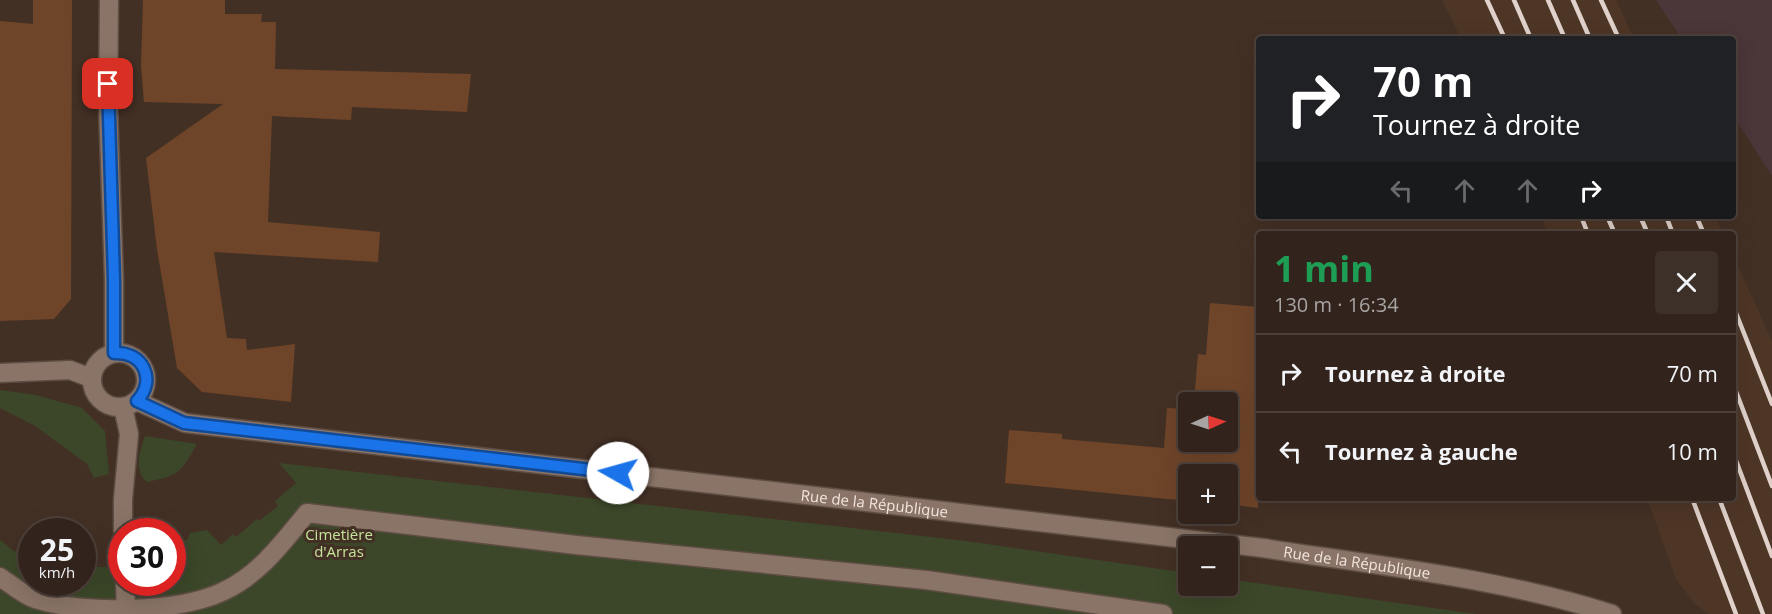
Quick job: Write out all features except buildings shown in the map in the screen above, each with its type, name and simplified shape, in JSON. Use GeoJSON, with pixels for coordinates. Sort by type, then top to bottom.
{"type":"FeatureCollection","features":[{"type":"Feature","properties":{"kind":"street"},"geometry":{"type":"LineString","coordinates":[[109,0],[108,105],[114,353]]}},
{"type":"Feature","properties":{"kind":"street"},"geometry":{"type":"LineString","coordinates":[[123,352],[133,356],[142,364],[146,374],[146,387],[130,404],[110,406],[100,400],[92,388],[91,378],[99,361],[114,353],[123,352]]}},
{"type":"Feature","properties":{"kind":"street"},"geometry":{"type":"LineString","coordinates":[[0,373],[69,370],[91,378]]}},
{"type":"Feature","properties":{"kind":"street"},"geometry":{"type":"LineString","coordinates":[[123,518],[130,404]]}},
{"type":"Feature","properties":{"kind":"street","name":"Rue de la République"},"geometry":{"type":"LineString","coordinates":[[130,404],[184,423],[1252,546],[1500,584],[1612,614]]}},
{"type":"Feature","properties":{"kind":"street"},"geometry":{"type":"LineString","coordinates":[[0,577],[32,598],[76,608],[126,611],[188,603],[224,591],[250,574],[274,554],[307,513],[576,545],[926,580],[1163,614]]}},
{"type":"Feature","properties":{"kind":"street"},"geometry":{"type":"LineString","coordinates":[[125,596],[126,611]]}},
{"type":"Feature","properties":{"kind":"shaded area"},"geometry":{"type":"Polygon","coordinates":[[[1442,0],[1616,0],[1633,36],[1460,36],[1442,0]]]}},
{"type":"Feature","properties":{"kind":"shaded area"},"geometry":{"type":"Polygon","coordinates":[[[1656,0],[1772,0],[1772,176],[1736,120],[1736,36],[1680,36],[1656,0]]]}},
{"type":"Feature","properties":{"kind":"shaded area"},"geometry":{"type":"Polygon","coordinates":[[[1542,219],[1716,219],[1722,231],[1547,231],[1542,219]]]}},
{"type":"Feature","properties":{"kind":"shaded area"},"geometry":{"type":"Polygon","coordinates":[[[1736,262],[1772,341],[1772,614],[1709,614],[1694,603],[1676,579],[1648,501],[1736,501],[1736,262]]]}},
{"type":"Feature","properties":{"kind":"green space"},"geometry":{"type":"Polygon","coordinates":[[[0,390],[36,395],[82,408],[105,431],[109,474],[94,478],[87,464],[35,426],[0,408],[0,390]]]}},
{"type":"Feature","properties":{"kind":"green space"},"geometry":{"type":"Polygon","coordinates":[[[145,436],[197,444],[187,461],[173,475],[147,482],[139,466],[145,436]]]}},
{"type":"Feature","properties":{"kind":"green space","name":"Cimetière d'Arras"},"geometry":{"type":"Polygon","coordinates":[[[279,463],[966,541],[1178,572],[1178,596],[1238,596],[1238,581],[1476,614],[0,614],[0,540],[15,552],[18,548],[18,596],[96,596],[96,567],[108,567],[108,596],[186,596],[186,540],[190,533],[207,530],[221,545],[233,534],[236,537],[257,519],[259,521],[278,506],[275,501],[296,483],[279,463]]]}},
{"type":"Feature","properties":{"kind":"railway"},"geometry":{"type":"LineString","coordinates":[[1487,0],[1504,36]]}},
{"type":"Feature","properties":{"kind":"railway"},"geometry":{"type":"LineString","coordinates":[[1514,0],[1530,36]]}},
{"type":"Feature","properties":{"kind":"railway"},"geometry":{"type":"LineString","coordinates":[[1548,0],[1564,36]]}},
{"type":"Feature","properties":{"kind":"railway"},"geometry":{"type":"LineString","coordinates":[[1573,0],[1589,36]]}},
{"type":"Feature","properties":{"kind":"railway"},"geometry":{"type":"LineString","coordinates":[[1601,0],[1618,36]]}},
{"type":"Feature","properties":{"kind":"railway"},"geometry":{"type":"LineString","coordinates":[[1582,219],[1587,231]]}},
{"type":"Feature","properties":{"kind":"railway"},"geometry":{"type":"LineString","coordinates":[[1608,219],[1614,231]]}},
{"type":"Feature","properties":{"kind":"railway"},"geometry":{"type":"LineString","coordinates":[[1641,219],[1647,231]]}},
{"type":"Feature","properties":{"kind":"railway"},"geometry":{"type":"LineString","coordinates":[[1667,219],[1672,231]]}},
{"type":"Feature","properties":{"kind":"railway"},"geometry":{"type":"LineString","coordinates":[[1697,219],[1703,231]]}},
{"type":"Feature","properties":{"kind":"railway"},"geometry":{"type":"LineString","coordinates":[[1736,313],[1772,404]]}},
{"type":"Feature","properties":{"kind":"railway"},"geometry":{"type":"LineString","coordinates":[[1736,392],[1772,486]]}},
{"type":"Feature","properties":{"kind":"railway"},"geometry":{"type":"LineString","coordinates":[[1736,461],[1772,556]]}},
{"type":"Feature","properties":{"kind":"railway"},"geometry":{"type":"LineString","coordinates":[[1693,501],[1736,614]]}},
{"type":"Feature","properties":{"kind":"railway"},"geometry":{"type":"LineString","coordinates":[[1720,501],[1763,614]]}},
{"type":"Feature","properties":{"kind":"route"},"geometry":{"type":"LineString","coordinates":[[108,84],[114,353],[123,352],[133,356],[142,364],[146,374],[146,387],[137,401],[184,423],[618,473]]}}]}
